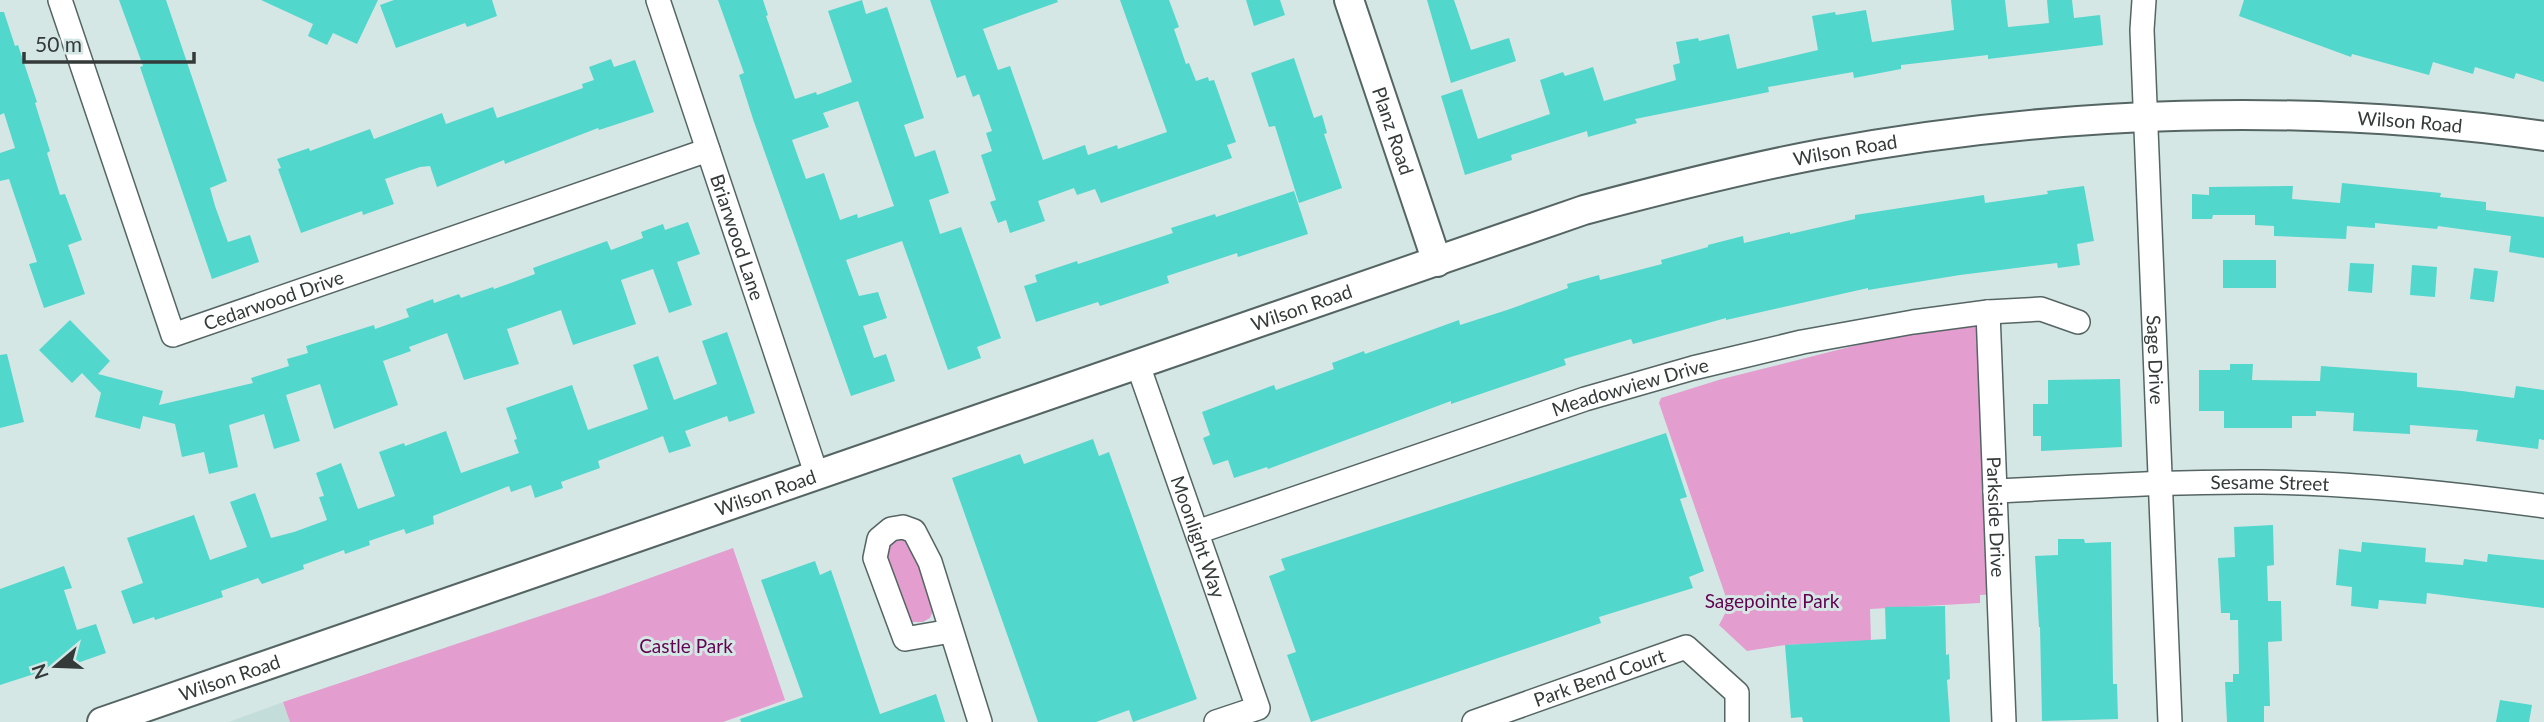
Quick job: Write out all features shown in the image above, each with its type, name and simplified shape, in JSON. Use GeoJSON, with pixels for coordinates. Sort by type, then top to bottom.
{"type":"FeatureCollection","features":[{"type":"Feature","properties":{"kind":"street","name":"Cedarwood Drive"},"geometry":{"type":"LineString","coordinates":[[60,0],[173,335],[708,150]]}},
{"type":"Feature","properties":{"kind":"street","name":"Briarwood Lane"},"geometry":{"type":"LineString","coordinates":[[657,0],[817,476]]}},
{"type":"Feature","properties":{"kind":"street","name":"Planz Road"},"geometry":{"type":"LineString","coordinates":[[1349,0],[1437,262]]}},
{"type":"Feature","properties":{"kind":"street","name":"Sage Drive"},"geometry":{"type":"LineString","coordinates":[[2144,0],[2142,30],[2145,118],[2170,722]]}},
{"type":"Feature","properties":{"kind":"street","name":"Wilson Road"},"geometry":{"type":"LineString","coordinates":[[102,722],[1584,210],[1702,179],[1822,154],[1942,135],[2064,122],[2272,116],[2394,121],[2544,136]]}},
{"type":"Feature","properties":{"kind":"street","name":"Meadowview Drive"},"geometry":{"type":"LineString","coordinates":[[1197,532],[1585,399],[1693,368],[1802,342],[1987,312],[2042,309],[2078,322]]}},
{"type":"Feature","properties":{"kind":"street","name":"Parkside Drive"},"geometry":{"type":"LineString","coordinates":[[1987,312],[2004,722]]}},
{"type":"Feature","properties":{"kind":"street","name":"Moonlight Way"},"geometry":{"type":"LineString","coordinates":[[1138,365],[1258,708],[1216,722]]}},
{"type":"Feature","properties":{"kind":"street","name":"Sesame Street"},"geometry":{"type":"LineString","coordinates":[[1995,491],[2262,482],[2365,486],[2468,495],[2544,506]]}},
{"type":"Feature","properties":{"kind":"street"},"geometry":{"type":"LineString","coordinates":[[951,631],[905,639],[876,558],[879,539],[891,529],[903,527],[914,531],[930,562],[980,722]]}},
{"type":"Feature","properties":{"kind":"street","name":"Park Bend Court"},"geometry":{"type":"LineString","coordinates":[[1475,722],[1686,647],[1737,693],[1737,722]]}},
{"type":"Feature","properties":{"kind":"shaded area"},"geometry":{"type":"Polygon","coordinates":[[[283,702],[290,722],[229,722],[283,702]]]}},
{"type":"Feature","properties":{"kind":"green space","name":"Sagepointe Park"},"geometry":{"type":"Polygon","coordinates":[[[1988,312],[1999,594],[1980,595],[1980,603],[1870,609],[1871,641],[1785,645],[1747,651],[1719,625],[1729,606],[1659,403],[1661,398],[1722,379],[1988,312]]]}},
{"type":"Feature","properties":{"kind":"green space"},"geometry":{"type":"Polygon","coordinates":[[[907,533],[935,606],[930,618],[923,622],[910,622],[880,553],[884,535],[907,533]]]}},
{"type":"Feature","properties":{"kind":"green space","name":"Castle Park"},"geometry":{"type":"Polygon","coordinates":[[[733,548],[785,700],[723,722],[290,722],[283,702],[603,595],[733,548]]]}},
{"type":"Feature","properties":{"kind":"building"},"geometry":{"type":"Polygon","coordinates":[[[119,0],[166,0],[227,181],[210,188],[215,206],[228,242],[250,235],[259,262],[212,279],[119,0]]]}},
{"type":"Feature","properties":{"kind":"building"},"geometry":{"type":"Polygon","coordinates":[[[261,0],[378,0],[357,44],[333,33],[327,45],[308,36],[313,24],[261,0]]]}},
{"type":"Feature","properties":{"kind":"building"},"geometry":{"type":"Polygon","coordinates":[[[394,0],[492,0],[497,16],[467,27],[465,23],[396,48],[380,5],[394,0]]]}},
{"type":"Feature","properties":{"kind":"building"},"geometry":{"type":"Polygon","coordinates":[[[718,0],[763,0],[795,99],[816,92],[817,95],[852,82],[828,11],[862,0],[866,14],[887,7],[924,118],[904,125],[915,157],[935,150],[949,193],[929,200],[940,234],[961,227],[1001,338],[977,347],[981,358],[948,370],[902,241],[846,260],[859,296],[878,292],[887,318],[863,326],[874,358],[886,354],[895,381],[851,396],[753,119],[739,75],[744,73],[718,0]],[[858,101],[823,113],[829,127],[792,140],[806,179],[824,173],[840,220],[857,214],[858,218],[894,206],[858,101]]]}},
{"type":"Feature","properties":{"kind":"building"},"geometry":{"type":"Polygon","coordinates":[[[930,0],[1057,0],[1058,2],[983,29],[998,70],[1010,66],[1043,160],[1085,145],[1088,155],[1117,145],[1118,149],[1167,132],[1120,0],[1169,0],[1179,27],[1174,29],[1186,64],[1189,63],[1196,81],[1208,77],[1209,81],[1214,80],[1236,142],[1227,145],[1232,158],[1101,203],[1095,189],[1077,195],[1074,188],[1038,201],[1045,221],[1010,233],[1006,220],[998,223],[990,202],[996,200],[981,155],[992,151],[986,133],[992,131],[979,94],[973,97],[965,75],[957,78],[930,0]]]}},
{"type":"Feature","properties":{"kind":"building"},"geometry":{"type":"Polygon","coordinates":[[[1246,0],[1280,0],[1285,15],[1254,26],[1246,0]]]}},
{"type":"Feature","properties":{"kind":"building"},"geometry":{"type":"Polygon","coordinates":[[[1427,0],[1454,0],[1471,50],[1509,38],[1516,61],[1451,83],[1427,0]]]}},
{"type":"Feature","properties":{"kind":"building"},"geometry":{"type":"Polygon","coordinates":[[[1951,0],[2005,0],[2008,27],[2049,23],[2047,0],[2072,0],[2074,18],[2100,15],[2103,45],[1988,59],[1988,55],[1901,65],[1901,69],[1854,78],[1853,72],[1768,87],[1769,92],[1635,119],[1637,123],[1588,137],[1587,131],[1511,155],[1512,160],[1465,175],[1441,96],[1462,89],[1478,139],[1550,114],[1540,80],[1563,72],[1565,76],[1593,67],[1604,101],[1676,80],[1673,65],[1680,63],[1676,42],[1698,38],[1699,41],[1729,34],[1737,69],[1818,50],[1812,16],[1866,10],[1872,42],[1954,30],[1951,0]]]}},
{"type":"Feature","properties":{"kind":"building"},"geometry":{"type":"Polygon","coordinates":[[[2244,0],[2544,0],[2544,82],[2516,73],[2514,79],[2475,67],[2473,74],[2433,62],[2429,75],[2352,54],[2351,57],[2239,16],[2244,0]]]}},
{"type":"Feature","properties":{"kind":"building"},"geometry":{"type":"Polygon","coordinates":[[[0,12],[4,12],[15,46],[18,45],[37,102],[35,103],[50,151],[47,153],[60,195],[65,194],[82,240],[68,245],[85,294],[44,308],[29,264],[37,262],[9,179],[0,181],[0,153],[15,148],[4,113],[0,115],[0,12]]]}},
{"type":"Feature","properties":{"kind":"building"},"geometry":{"type":"Polygon","coordinates":[[[1294,58],[1314,118],[1322,115],[1327,133],[1324,134],[1342,188],[1299,203],[1275,126],[1269,127],[1251,73],[1294,58]]]}},
{"type":"Feature","properties":{"kind":"building"},"geometry":{"type":"Polygon","coordinates":[[[611,59],[614,67],[635,60],[654,112],[599,130],[598,128],[505,164],[504,160],[437,187],[430,166],[420,167],[385,179],[394,204],[363,215],[362,211],[301,233],[278,169],[281,168],[277,159],[309,148],[310,151],[370,129],[374,139],[442,113],[446,124],[493,107],[497,118],[583,88],[582,84],[594,80],[589,67],[611,59]]]}},
{"type":"Feature","properties":{"kind":"building"},"geometry":{"type":"Polygon","coordinates":[[[2342,183],[2441,193],[2440,197],[2486,202],[2486,210],[2544,217],[2544,258],[2509,252],[2511,236],[2438,226],[2437,229],[2375,223],[2375,228],[2347,226],[2346,239],[2274,236],[2274,226],[2255,225],[2255,215],[2213,215],[2212,219],[2192,219],[2192,194],[2209,195],[2209,187],[2293,186],[2292,199],[2340,203],[2342,183]]]}},
{"type":"Feature","properties":{"kind":"building"},"geometry":{"type":"Polygon","coordinates":[[[2084,186],[2094,241],[2077,244],[2080,265],[2058,268],[2057,263],[1868,288],[1726,318],[1633,344],[1631,339],[1564,359],[1566,365],[1451,404],[1451,401],[1268,469],[1267,467],[1234,478],[1228,460],[1213,465],[1203,438],[1210,435],[1202,412],[1274,385],[1276,390],[1334,369],[1332,363],[1364,351],[1365,354],[1459,320],[1460,325],[1507,310],[1568,288],[1567,284],[1599,275],[1600,280],[1662,264],[1661,260],[1743,236],[1744,243],[1855,219],[1855,215],[1984,195],[1985,203],[2084,186]]]}},
{"type":"Feature","properties":{"kind":"building"},"geometry":{"type":"Polygon","coordinates":[[[1294,191],[1308,234],[1167,276],[1169,283],[1100,306],[1098,302],[1036,322],[1024,286],[1037,282],[1035,275],[1077,261],[1078,264],[1173,233],[1171,228],[1215,214],[1216,217],[1294,191]]]}},
{"type":"Feature","properties":{"kind":"building"},"geometry":{"type":"Polygon","coordinates":[[[688,222],[700,254],[677,262],[692,305],[669,313],[653,269],[621,280],[636,324],[573,345],[561,310],[507,329],[519,364],[464,380],[447,333],[409,347],[411,351],[383,361],[398,405],[334,429],[320,384],[286,395],[300,441],[274,449],[264,414],[229,425],[238,467],[209,474],[204,452],[182,457],[175,424],[143,416],[140,429],[95,417],[101,393],[82,373],[72,383],[39,350],[70,320],[110,361],[98,374],[163,391],[159,405],[253,383],[251,378],[289,366],[287,359],[308,353],[306,346],[374,325],[375,329],[409,317],[406,309],[433,299],[434,303],[459,294],[461,298],[493,287],[494,289],[535,274],[533,268],[607,241],[611,250],[643,238],[641,232],[663,224],[665,230],[688,222]]]}},
{"type":"Feature","properties":{"kind":"building"},"geometry":{"type":"Polygon","coordinates":[[[2223,260],[2276,260],[2276,288],[2223,288],[2223,260]]]}},
{"type":"Feature","properties":{"kind":"building"},"geometry":{"type":"Polygon","coordinates":[[[2350,263],[2374,264],[2372,293],[2348,291],[2350,263]]]}},
{"type":"Feature","properties":{"kind":"building"},"geometry":{"type":"Polygon","coordinates":[[[2412,265],[2437,267],[2435,297],[2410,295],[2412,265]]]}},
{"type":"Feature","properties":{"kind":"building"},"geometry":{"type":"Polygon","coordinates":[[[2474,268],[2498,271],[2494,302],[2470,299],[2474,268]]]}},
{"type":"Feature","properties":{"kind":"building"},"geometry":{"type":"Polygon","coordinates":[[[727,332],[755,413],[729,422],[727,416],[685,431],[691,446],[669,453],[663,436],[598,461],[600,468],[561,482],[563,488],[535,498],[531,485],[511,492],[509,486],[433,516],[434,524],[406,534],[404,529],[369,541],[370,545],[345,554],[344,550],[303,565],[304,569],[262,584],[258,578],[221,591],[223,597],[155,620],[154,617],[133,624],[121,591],[143,583],[127,538],[194,515],[210,560],[247,547],[230,502],[255,493],[271,538],[294,532],[327,520],[319,497],[324,496],[316,473],[341,463],[358,509],[395,496],[379,452],[404,443],[405,446],[446,431],[461,473],[519,453],[506,408],[572,385],[588,430],[648,409],[633,365],[658,356],[674,400],[717,384],[702,341],[727,332]]]}},
{"type":"Feature","properties":{"kind":"building"},"geometry":{"type":"Polygon","coordinates":[[[7,354],[24,422],[0,428],[0,355],[7,354]]]}},
{"type":"Feature","properties":{"kind":"building"},"geometry":{"type":"Polygon","coordinates":[[[2230,364],[2253,364],[2252,380],[2320,381],[2321,366],[2417,373],[2417,387],[2514,398],[2516,386],[2544,390],[2544,440],[2539,439],[2538,449],[2476,441],[2478,430],[2410,425],[2410,434],[2353,431],[2354,413],[2316,411],[2316,416],[2292,416],[2292,428],[2224,428],[2224,411],[2199,411],[2199,370],[2230,370],[2230,364]]]}},
{"type":"Feature","properties":{"kind":"building"},"geometry":{"type":"Polygon","coordinates":[[[2120,379],[2122,447],[2041,451],[2041,436],[2033,436],[2033,404],[2048,404],[2048,380],[2120,379]]]}},
{"type":"Feature","properties":{"kind":"building"},"geometry":{"type":"Polygon","coordinates":[[[1666,433],[1687,497],[1680,499],[1704,571],[1689,577],[1693,588],[1599,617],[1601,623],[1311,722],[1287,655],[1296,652],[1269,576],[1285,570],[1281,559],[1666,433]]]}},
{"type":"Feature","properties":{"kind":"building"},"geometry":{"type":"Polygon","coordinates":[[[1093,439],[1099,456],[1109,452],[1197,699],[1133,722],[1129,710],[1096,722],[1038,722],[952,478],[1020,454],[1024,464],[1093,439]]]}},
{"type":"Feature","properties":{"kind":"building"},"geometry":{"type":"Polygon","coordinates":[[[2273,525],[2274,565],[2267,566],[2268,601],[2281,601],[2282,641],[2268,642],[2270,706],[2264,706],[2264,722],[2227,722],[2225,682],[2233,682],[2233,674],[2239,674],[2238,620],[2230,620],[2230,613],[2221,613],[2218,558],[2235,557],[2234,527],[2273,525]]]}},
{"type":"Feature","properties":{"kind":"building"},"geometry":{"type":"Polygon","coordinates":[[[2058,539],[2084,539],[2085,543],[2111,542],[2113,684],[2117,684],[2118,719],[2042,721],[2035,556],[2058,555],[2058,539]]]}},
{"type":"Feature","properties":{"kind":"building"},"geometry":{"type":"Polygon","coordinates":[[[2362,542],[2426,548],[2425,562],[2463,565],[2464,559],[2487,562],[2488,554],[2544,560],[2544,608],[2427,593],[2426,604],[2379,600],[2378,609],[2351,606],[2352,587],[2336,585],[2339,549],[2361,552],[2362,542]]]}},
{"type":"Feature","properties":{"kind":"building"},"geometry":{"type":"Polygon","coordinates":[[[815,561],[820,575],[831,570],[880,714],[936,694],[945,722],[741,722],[740,719],[803,697],[761,580],[815,561]]]}},
{"type":"Feature","properties":{"kind":"building"},"geometry":{"type":"Polygon","coordinates":[[[64,566],[72,588],[64,590],[77,630],[96,624],[106,653],[0,685],[0,589],[64,566]]]}},
{"type":"Feature","properties":{"kind":"building"},"geometry":{"type":"Polygon","coordinates":[[[1945,606],[1950,722],[1803,722],[1802,717],[1791,718],[1785,645],[1886,639],[1885,607],[1945,606]]]}},
{"type":"Feature","properties":{"kind":"building"},"geometry":{"type":"Polygon","coordinates":[[[2500,700],[2532,705],[2529,722],[2496,722],[2500,700]]]}}]}
